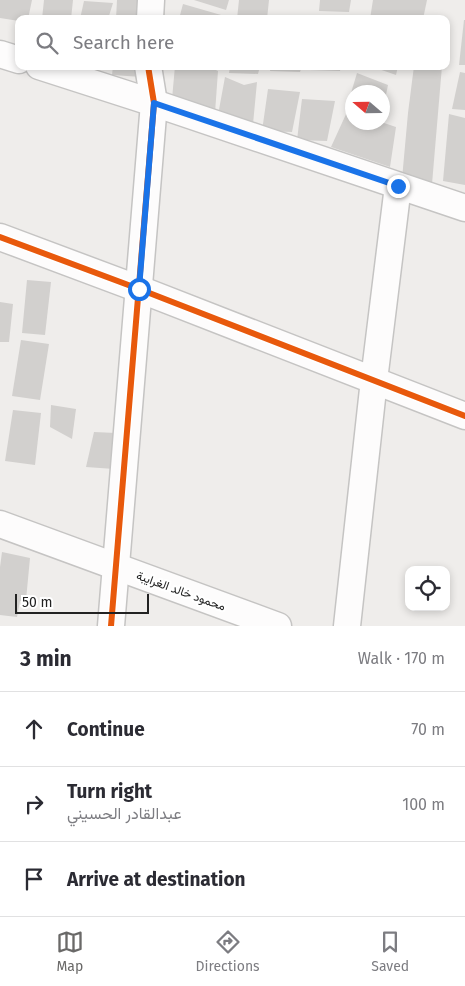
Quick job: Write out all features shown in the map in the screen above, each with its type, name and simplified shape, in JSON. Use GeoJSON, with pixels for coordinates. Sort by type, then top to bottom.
{"type":"FeatureCollection","features":[{"type":"Feature","properties":{"kind":"street"},"geometry":{"type":"LineString","coordinates":[[150,15],[152,0]]}},
{"type":"Feature","properties":{"kind":"street"},"geometry":{"type":"LineString","coordinates":[[0,54],[15,59]]}},
{"type":"Feature","properties":{"kind":"street"},"geometry":{"type":"LineString","coordinates":[[51,70],[465,208]]}},
{"type":"Feature","properties":{"kind":"street"},"geometry":{"type":"LineString","coordinates":[[111,626],[154,103],[149,70]]}},
{"type":"Feature","properties":{"kind":"street"},"geometry":{"type":"LineString","coordinates":[[347,626],[374,380],[398,186]]}},
{"type":"Feature","properties":{"kind":"street"},"geometry":{"type":"LineString","coordinates":[[0,237],[465,416]]}},
{"type":"Feature","properties":{"kind":"street","name":"محمود خالد الغرايبة"},"geometry":{"type":"LineString","coordinates":[[0,524],[278,626]]}},
{"type":"Feature","properties":{"kind":"building"},"geometry":{"type":"Polygon","coordinates":[[[0,0],[32,0],[29,15],[15,15],[15,20],[0,18],[0,0]]]}},
{"type":"Feature","properties":{"kind":"building"},"geometry":{"type":"Polygon","coordinates":[[[44,0],[73,0],[71,15],[42,15],[44,0]]]}},
{"type":"Feature","properties":{"kind":"building"},"geometry":{"type":"Polygon","coordinates":[[[117,0],[146,0],[145,15],[116,15],[117,0]]]}},
{"type":"Feature","properties":{"kind":"building"},"geometry":{"type":"Polygon","coordinates":[[[194,0],[229,0],[226,10],[194,0]]]}},
{"type":"Feature","properties":{"kind":"building"},"geometry":{"type":"Polygon","coordinates":[[[239,0],[269,0],[267,15],[237,15],[239,0]]]}},
{"type":"Feature","properties":{"kind":"building"},"geometry":{"type":"Polygon","coordinates":[[[320,0],[351,0],[349,12],[319,11],[320,0]]]}},
{"type":"Feature","properties":{"kind":"building"},"geometry":{"type":"Polygon","coordinates":[[[373,0],[427,0],[424,15],[371,15],[373,0]]]}},
{"type":"Feature","properties":{"kind":"building"},"geometry":{"type":"Polygon","coordinates":[[[84,1],[113,3],[109,15],[81,15],[84,1]]]}},
{"type":"Feature","properties":{"kind":"building"},"geometry":{"type":"Polygon","coordinates":[[[183,4],[221,15],[180,15],[183,4]]]}},
{"type":"Feature","properties":{"kind":"building"},"geometry":{"type":"Polygon","coordinates":[[[464,20],[465,65],[459,65],[464,20]]]}},
{"type":"Feature","properties":{"kind":"building"},"geometry":{"type":"Polygon","coordinates":[[[113,70],[142,70],[142,77],[112,75],[113,70]]]}},
{"type":"Feature","properties":{"kind":"building"},"geometry":{"type":"Polygon","coordinates":[[[175,70],[218,71],[215,113],[172,99],[175,70]]]}},
{"type":"Feature","properties":{"kind":"building"},"geometry":{"type":"Polygon","coordinates":[[[229,70],[259,70],[258,74],[229,73],[229,70]]]}},
{"type":"Feature","properties":{"kind":"building"},"geometry":{"type":"Polygon","coordinates":[[[270,70],[301,70],[300,72],[270,70]]]}},
{"type":"Feature","properties":{"kind":"building"},"geometry":{"type":"Polygon","coordinates":[[[382,70],[397,70],[396,75],[382,70]]]}},
{"type":"Feature","properties":{"kind":"building"},"geometry":{"type":"Polygon","coordinates":[[[413,70],[442,70],[432,184],[402,179],[413,70]]]}},
{"type":"Feature","properties":{"kind":"building"},"geometry":{"type":"Polygon","coordinates":[[[460,72],[465,73],[465,110],[452,109],[460,72]]]}},
{"type":"Feature","properties":{"kind":"building"},"geometry":{"type":"Polygon","coordinates":[[[357,73],[388,85],[353,85],[357,73]]]}},
{"type":"Feature","properties":{"kind":"building"},"geometry":{"type":"Polygon","coordinates":[[[225,77],[244,85],[257,82],[253,124],[218,115],[225,77]]]}},
{"type":"Feature","properties":{"kind":"building"},"geometry":{"type":"Polygon","coordinates":[[[268,89],[300,92],[292,132],[262,131],[268,89]]]}},
{"type":"Feature","properties":{"kind":"building"},"geometry":{"type":"Polygon","coordinates":[[[302,99],[335,101],[327,141],[297,140],[302,99]]]}},
{"type":"Feature","properties":{"kind":"building"},"geometry":{"type":"Polygon","coordinates":[[[449,114],[465,118],[465,185],[443,181],[449,114]]]}},
{"type":"Feature","properties":{"kind":"building"},"geometry":{"type":"Polygon","coordinates":[[[345,116],[345,130],[390,130],[390,125],[396,127],[390,167],[331,147],[345,116]]]}},
{"type":"Feature","properties":{"kind":"building"},"geometry":{"type":"Polygon","coordinates":[[[27,280],[51,282],[45,335],[22,333],[27,280]]]}},
{"type":"Feature","properties":{"kind":"building"},"geometry":{"type":"Polygon","coordinates":[[[0,302],[13,304],[9,342],[0,342],[0,302]]]}},
{"type":"Feature","properties":{"kind":"building"},"geometry":{"type":"Polygon","coordinates":[[[21,340],[49,344],[40,400],[12,396],[21,340]]]}},
{"type":"Feature","properties":{"kind":"building"},"geometry":{"type":"Polygon","coordinates":[[[51,405],[76,409],[72,439],[50,427],[51,405]]]}},
{"type":"Feature","properties":{"kind":"building"},"geometry":{"type":"Polygon","coordinates":[[[13,410],[41,413],[35,465],[5,461],[13,410]]]}},
{"type":"Feature","properties":{"kind":"building"},"geometry":{"type":"Polygon","coordinates":[[[94,432],[116,433],[114,469],[86,467],[94,432]]]}},
{"type":"Feature","properties":{"kind":"building"},"geometry":{"type":"Polygon","coordinates":[[[2,552],[30,558],[26,600],[20,601],[17,617],[0,615],[0,567],[2,552]]]}},
{"type":"Feature","properties":{"kind":"cycle path"},"geometry":{"type":"LineString","coordinates":[[111,626],[154,103],[149,70]]}},
{"type":"Feature","properties":{"kind":"cycle path"},"geometry":{"type":"LineString","coordinates":[[0,237],[465,416]]}},
{"type":"Feature","properties":{"kind":"route"},"geometry":{"type":"LineString","coordinates":[[139,289],[154,103],[398,186]]}}]}
